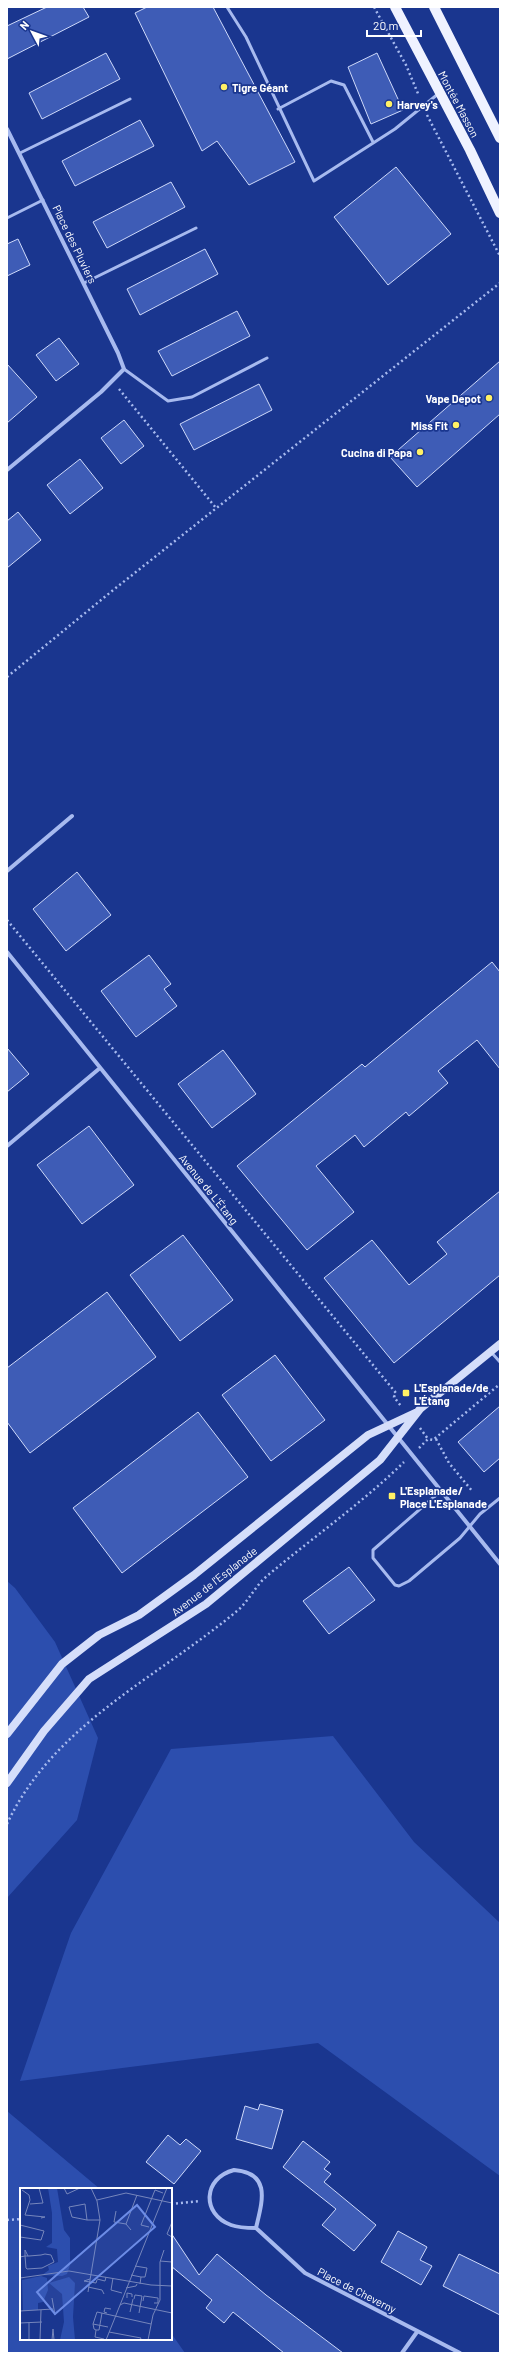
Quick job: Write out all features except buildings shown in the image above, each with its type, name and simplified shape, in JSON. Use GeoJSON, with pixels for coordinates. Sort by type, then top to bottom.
{"type":"FeatureCollection","features":[{"type":"Feature","properties":{"kind":"main road","name":"Montée Masson"},"geometry":{"type":"LineString","coordinates":[[395,7],[500,213]]}},
{"type":"Feature","properties":{"kind":"main road","name":"Montée Masson"},"geometry":{"type":"LineString","coordinates":[[434,7],[500,138]]}},
{"type":"Feature","properties":{"kind":"street","name":"Place des Pluviers"},"geometry":{"type":"LineString","coordinates":[[7,129],[84,283],[118,353],[124,369]]}},
{"type":"Feature","properties":{"kind":"street"},"geometry":{"type":"LineString","coordinates":[[7,470],[112,381],[124,369]]}},
{"type":"Feature","properties":{"kind":"street"},"geometry":{"type":"LineString","coordinates":[[7,872],[72,816]]}},
{"type":"Feature","properties":{"kind":"street","name":"Avenue de L'Étang"},"geometry":{"type":"LineString","coordinates":[[7,952],[442,1490],[500,1564]]}},
{"type":"Feature","properties":{"kind":"street"},"geometry":{"type":"LineString","coordinates":[[7,1146],[100,1068]]}},
{"type":"Feature","properties":{"kind":"street","name":"Avenue de l'Esplanade"},"geometry":{"type":"LineString","coordinates":[[7,1782],[44,1731],[89,1679],[206,1604],[380,1460],[417,1412],[500,1344]]}},
{"type":"Feature","properties":{"kind":"street","name":"Avenue de l'Esplanade"},"geometry":{"type":"LineString","coordinates":[[7,1734],[62,1664],[99,1635],[139,1615],[170,1592],[368,1435],[417,1412]]}},
{"type":"Feature","properties":{"kind":"street"},"geometry":{"type":"LineString","coordinates":[[243,2170],[258,2181],[263,2198],[256,2228],[232,2226],[224,2222],[212,2210],[209,2194],[212,2185],[225,2172],[243,2170]]}},
{"type":"Feature","properties":{"kind":"street","name":"Place de Cheverny"},"geometry":{"type":"LineString","coordinates":[[256,2228],[305,2273],[418,2332],[446,2344],[460,2353]]}},
{"type":"Feature","properties":{"kind":"street"},"geometry":{"type":"LineString","coordinates":[[402,2353],[418,2332]]}},
{"type":"Feature","properties":{"kind":"lane"},"geometry":{"type":"LineString","coordinates":[[227,7],[246,37],[278,109],[314,181],[394,129],[440,93]]}},
{"type":"Feature","properties":{"kind":"lane"},"geometry":{"type":"LineString","coordinates":[[278,109],[331,81],[344,85],[373,142]]}},
{"type":"Feature","properties":{"kind":"lane"},"geometry":{"type":"LineString","coordinates":[[20,153],[130,99]]}},
{"type":"Feature","properties":{"kind":"lane"},"geometry":{"type":"LineString","coordinates":[[7,218],[43,200]]}},
{"type":"Feature","properties":{"kind":"lane"},"geometry":{"type":"LineString","coordinates":[[84,283],[196,228]]}},
{"type":"Feature","properties":{"kind":"lane"},"geometry":{"type":"LineString","coordinates":[[124,369],[168,401],[192,397],[267,358]]}},
{"type":"Feature","properties":{"kind":"lane"},"geometry":{"type":"LineString","coordinates":[[491,1352],[500,1362]]}},
{"type":"Feature","properties":{"kind":"lane"},"geometry":{"type":"LineString","coordinates":[[442,1490],[372,1550],[373,1558],[395,1585],[403,1584],[459,1539],[480,1514],[500,1498]]}},
{"type":"Feature","properties":{"kind":"path"},"geometry":{"type":"LineString","coordinates":[[374,7],[406,65],[420,99]]}},
{"type":"Feature","properties":{"kind":"path"},"geometry":{"type":"LineString","coordinates":[[431,122],[500,256]]}},
{"type":"Feature","properties":{"kind":"path"},"geometry":{"type":"LineString","coordinates":[[7,677],[216,508],[500,283]]}},
{"type":"Feature","properties":{"kind":"path"},"geometry":{"type":"LineString","coordinates":[[112,381],[216,508]]}},
{"type":"Feature","properties":{"kind":"path","name":"Avenue de L'Étang"},"geometry":{"type":"LineString","coordinates":[[7,920],[396,1393],[394,1397]]}},
{"type":"Feature","properties":{"kind":"path"},"geometry":{"type":"LineString","coordinates":[[428,1439],[436,1439],[449,1426],[500,1384]]}},
{"type":"Feature","properties":{"kind":"path"},"geometry":{"type":"LineString","coordinates":[[436,1439],[449,1463],[473,1492]]}},
{"type":"Feature","properties":{"kind":"path"},"geometry":{"type":"LineString","coordinates":[[7,1824],[24,1791],[44,1765],[68,1740],[124,1695],[238,1610],[266,1577],[398,1469]]}},
{"type":"Feature","properties":{"kind":"path"},"geometry":{"type":"LineString","coordinates":[[172,2204],[202,2201]]}},
{"type":"Feature","properties":{"kind":"path"},"geometry":{"type":"LineString","coordinates":[[7,2220],[20,2219]]}},
{"type":"Feature","properties":{"kind":"shaded area"},"geometry":{"type":"Polygon","coordinates":[[[7,1581],[15,1588],[55,1642],[98,1738],[77,1820],[7,1898],[7,1581]]]}},
{"type":"Feature","properties":{"kind":"shaded area"},"geometry":{"type":"Polygon","coordinates":[[[333,1736],[414,1842],[500,1923],[500,2176],[318,2043],[20,2081],[71,1933],[171,1749],[333,1736]]]}},
{"type":"Feature","properties":{"kind":"shaded area"},"geometry":{"type":"Polygon","coordinates":[[[7,2111],[99,2188],[20,2188],[20,2340],[172,2340],[172,2334],[185,2353],[7,2353],[7,2111]]]}},
{"type":"Feature","properties":{"kind":"place","name":"Tigre Géant"},"geometry":{"type":"Point","coordinates":[224,87]}},
{"type":"Feature","properties":{"kind":"place","name":"Harvey's"},"geometry":{"type":"Point","coordinates":[389,104]}},
{"type":"Feature","properties":{"kind":"place","name":"Vape Depot"},"geometry":{"type":"Point","coordinates":[489,398]}},
{"type":"Feature","properties":{"kind":"place","name":"Miss Fit"},"geometry":{"type":"Point","coordinates":[456,425]}},
{"type":"Feature","properties":{"kind":"place","name":"Cucina di Papa"},"geometry":{"type":"Point","coordinates":[420,452]}},
{"type":"Feature","properties":{"kind":"place","name":"L'Esplanade/de L'Étang"},"geometry":{"type":"Point","coordinates":[406,1393]}},
{"type":"Feature","properties":{"kind":"place","name":"L'Esplanade/ Place L'Esplanade"},"geometry":{"type":"Point","coordinates":[392,1496]}}]}
